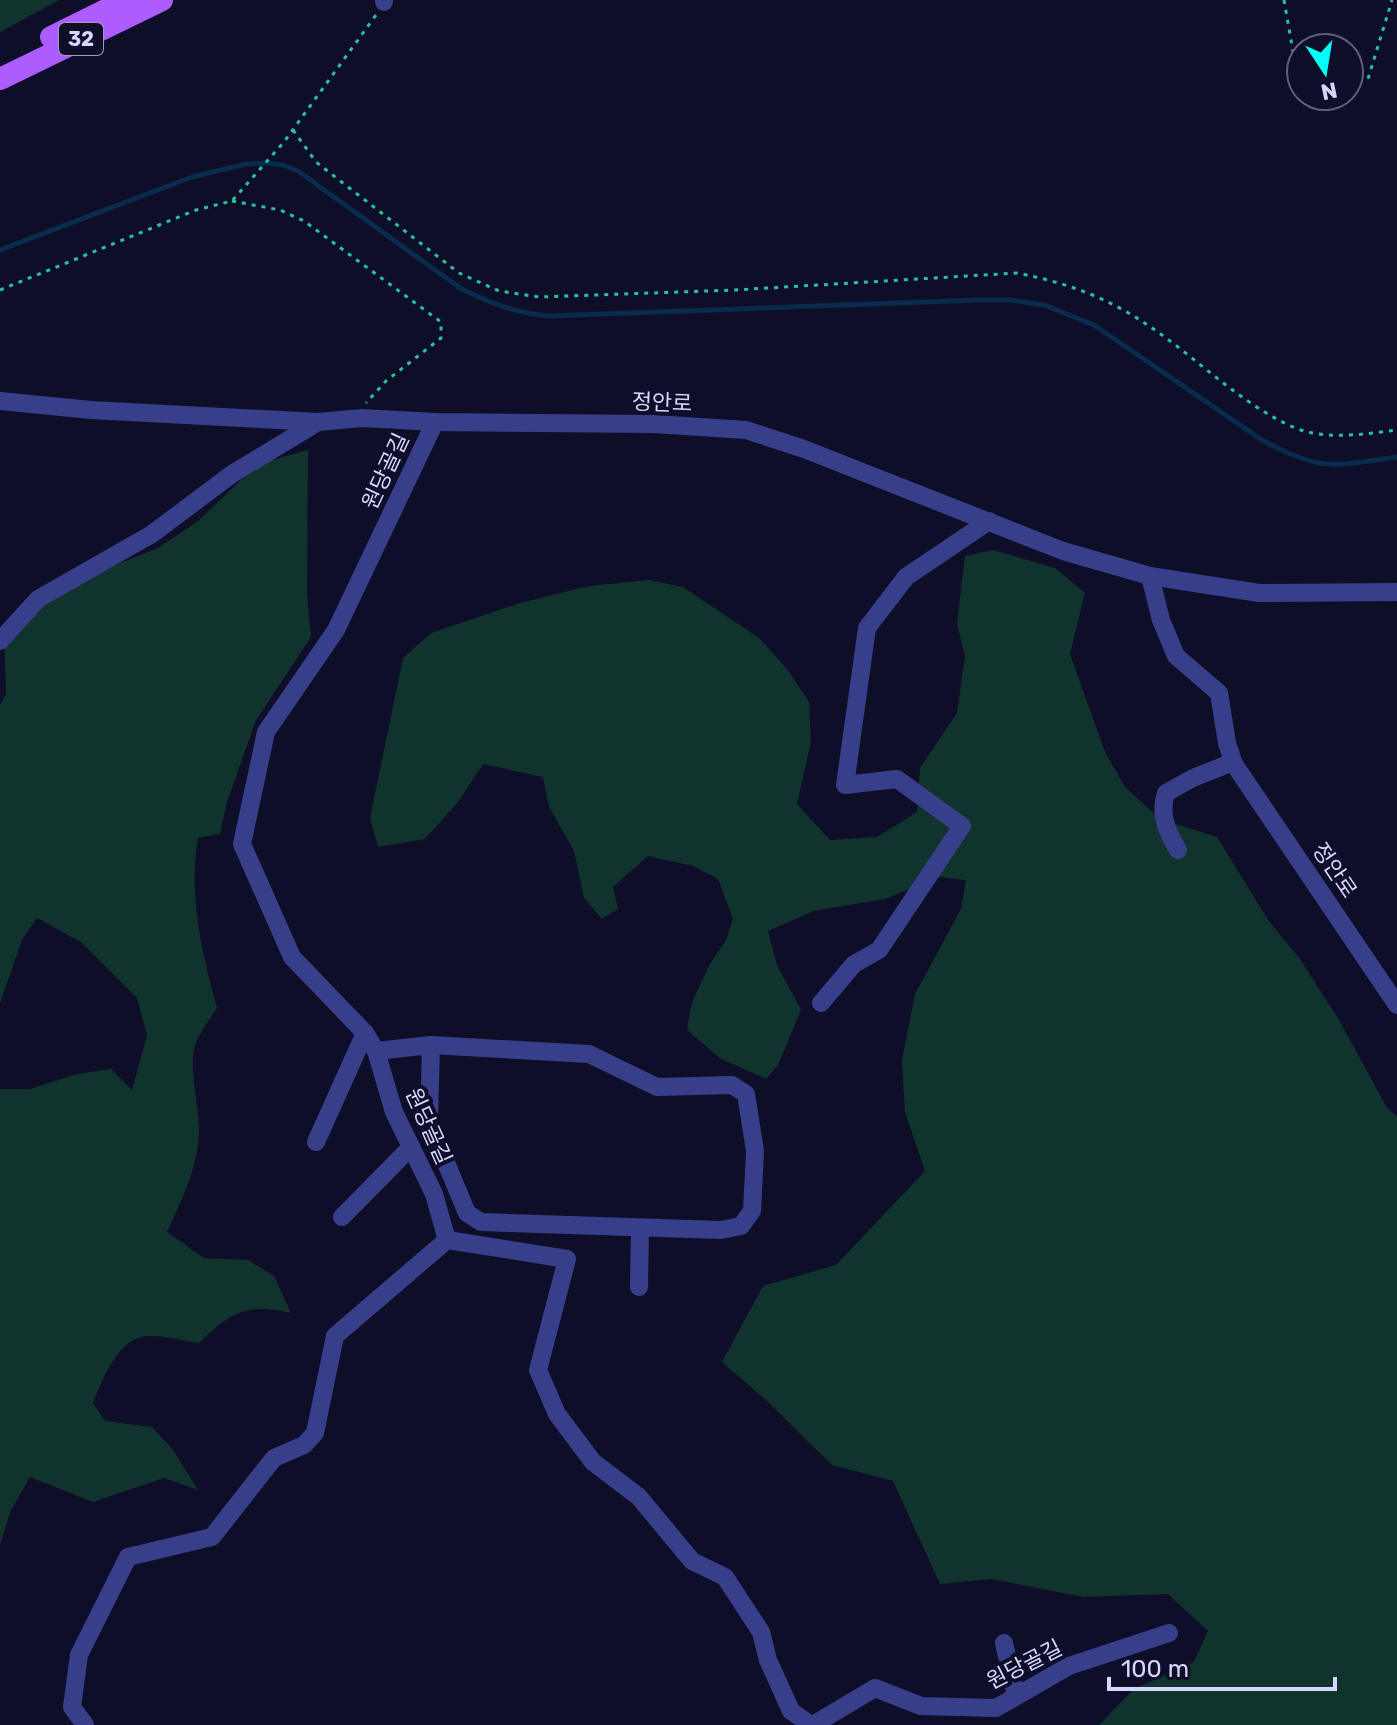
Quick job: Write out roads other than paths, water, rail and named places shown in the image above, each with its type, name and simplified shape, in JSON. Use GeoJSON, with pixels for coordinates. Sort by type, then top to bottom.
{"type":"FeatureCollection","features":[{"type":"Feature","properties":{"kind":"main road","name":"32"},"geometry":{"type":"LineString","coordinates":[[0,63],[126,0]]}},
{"type":"Feature","properties":{"kind":"main road","name":"32"},"geometry":{"type":"LineString","coordinates":[[0,79],[162,0]]}},
{"type":"Feature","properties":{"kind":"street","name":"정안로"},"geometry":{"type":"LineString","coordinates":[[0,401],[91,410],[318,422],[362,418],[435,422],[654,424],[746,430],[804,449],[1063,551],[1150,576],[1259,593],[1397,592]]}},
{"type":"Feature","properties":{"kind":"street","name":"정안로"},"geometry":{"type":"LineString","coordinates":[[0,641],[38,599],[152,534],[232,474],[318,422]]}},
{"type":"Feature","properties":{"kind":"street","name":"원당골길"},"geometry":{"type":"LineString","coordinates":[[435,422],[336,630],[266,732],[242,844],[292,957],[365,1033],[376,1051],[394,1112],[434,1194],[447,1240],[567,1259],[538,1370],[557,1414],[593,1462],[639,1497],[692,1561],[725,1577],[761,1632],[768,1660],[791,1711],[812,1725],[875,1688],[921,1706],[995,1716],[1016,1696],[1069,1666],[1169,1633]]}},
{"type":"Feature","properties":{"kind":"street"},"geometry":{"type":"LineString","coordinates":[[821,1003],[854,964],[879,950],[962,826],[897,779],[845,785],[867,628],[906,577],[989,521]]}},
{"type":"Feature","properties":{"kind":"street","name":"정안로"},"geometry":{"type":"LineString","coordinates":[[1150,576],[1161,620],[1176,656],[1219,693],[1233,762],[1397,1005]]}},
{"type":"Feature","properties":{"kind":"street"},"geometry":{"type":"LineString","coordinates":[[1178,850],[1168,832],[1162,806],[1166,793],[1233,762]]}},
{"type":"Feature","properties":{"kind":"street"},"geometry":{"type":"LineString","coordinates":[[316,1142],[365,1033]]}},
{"type":"Feature","properties":{"kind":"street"},"geometry":{"type":"LineString","coordinates":[[376,1051],[431,1045],[589,1054],[657,1087],[732,1085],[746,1094],[755,1151],[752,1211],[741,1226],[721,1230],[481,1222],[467,1213],[429,1122],[431,1045]]}},
{"type":"Feature","properties":{"kind":"street"},"geometry":{"type":"LineString","coordinates":[[342,1217],[411,1147]]}},
{"type":"Feature","properties":{"kind":"street"},"geometry":{"type":"LineString","coordinates":[[639,1287],[640,1228]]}},
{"type":"Feature","properties":{"kind":"street"},"geometry":{"type":"LineString","coordinates":[[85,1725],[72,1707],[79,1655],[128,1557],[212,1537],[274,1458],[304,1445],[315,1433],[335,1336],[447,1240]]}},
{"type":"Feature","properties":{"kind":"street"},"geometry":{"type":"LineString","coordinates":[[1004,1643],[1016,1696]]}},
{"type":"Feature","properties":{"kind":"waterway"},"geometry":{"type":"LineString","coordinates":[[0,250],[192,177],[246,164],[283,165],[298,171],[460,288],[514,310],[549,316],[978,300],[1011,300],[1044,305],[1094,325],[1262,440],[1282,450],[1328,464],[1397,457]]}}]}
